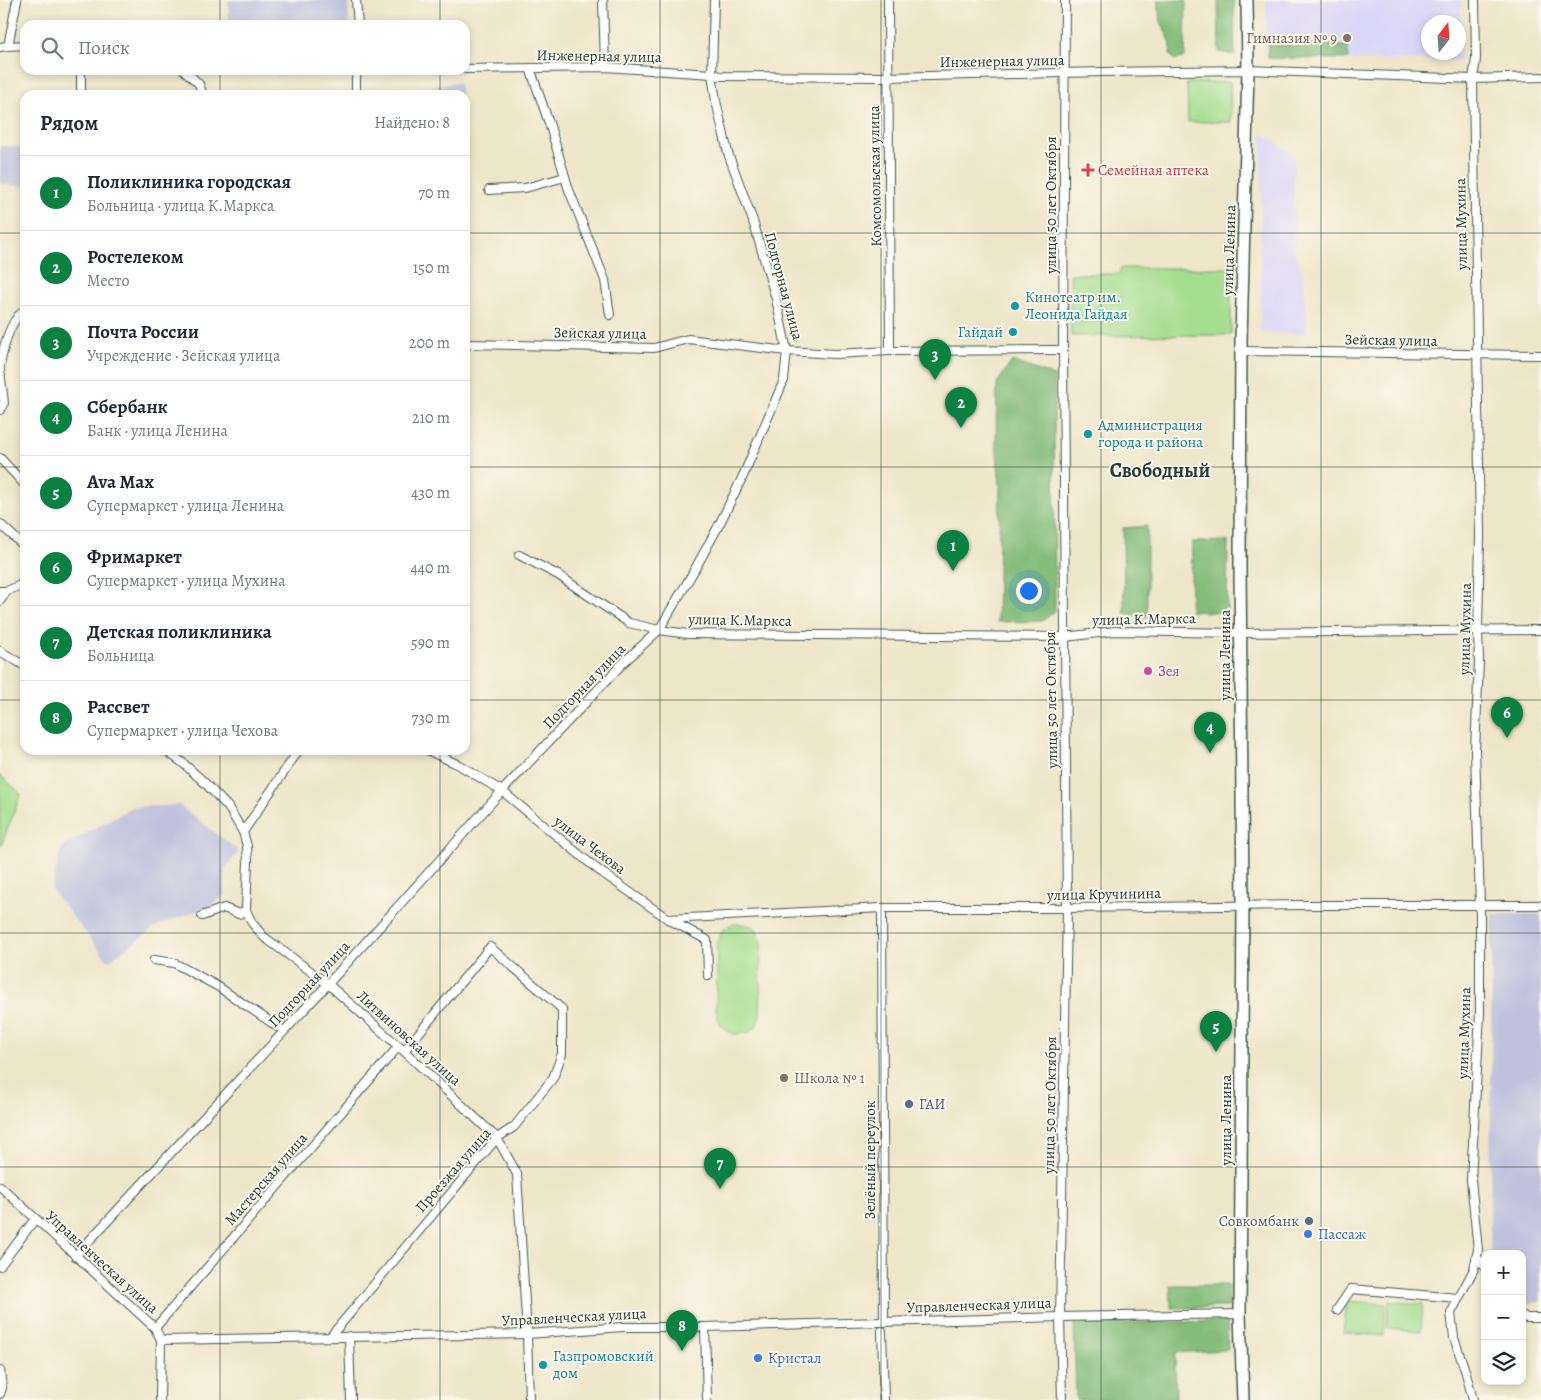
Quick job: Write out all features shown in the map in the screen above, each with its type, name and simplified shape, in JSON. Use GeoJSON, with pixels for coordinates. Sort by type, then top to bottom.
{"type":"FeatureCollection","features":[{"type":"Feature","properties":{"kind":"main road","name":"улица Ленина"},"geometry":{"type":"LineString","coordinates":[[1243,1400],[1240,1314],[1242,906],[1240,633],[1241,351],[1248,70],[1247,0]]}},
{"type":"Feature","properties":{"kind":"street"},"geometry":{"type":"LineString","coordinates":[[18,0],[4,46],[20,45]]}},
{"type":"Feature","properties":{"kind":"street"},"geometry":{"type":"LineString","coordinates":[[356,0],[358,20]]}},
{"type":"Feature","properties":{"kind":"street"},"geometry":{"type":"LineString","coordinates":[[603,0],[606,67]]}},
{"type":"Feature","properties":{"kind":"street","name":"Подгорная улица"},"geometry":{"type":"LineString","coordinates":[[75,1256],[328,984],[502,792],[624,662],[659,630],[696,570],[743,476],[784,380],[787,351],[776,299],[753,220],[728,153],[716,101],[712,74],[714,0]]}},
{"type":"Feature","properties":{"kind":"street","name":"Комсомольская улица"},"geometry":{"type":"LineString","coordinates":[[888,0],[890,351]]}},
{"type":"Feature","properties":{"kind":"street","name":"улица 50 лет Октября"},"geometry":{"type":"LineString","coordinates":[[1062,1400],[1060,1317],[1067,908],[1063,350],[1065,0]]}},
{"type":"Feature","properties":{"kind":"street","name":"улица Мухина"},"geometry":{"type":"LineString","coordinates":[[1473,1400],[1454,1338],[1451,1313],[1474,1270],[1478,1250],[1471,1180],[1480,1013],[1480,904],[1474,750],[1479,662],[1480,534],[1472,79],[1476,59],[1475,0]]}},
{"type":"Feature","properties":{"kind":"street","name":"Инженерная улица"},"geometry":{"type":"LineString","coordinates":[[470,69],[606,67],[720,76],[888,78],[1248,70],[1472,79],[1541,76]]}},
{"type":"Feature","properties":{"kind":"street"},"geometry":{"type":"LineString","coordinates":[[530,68],[565,177],[605,280],[610,315]]}},
{"type":"Feature","properties":{"kind":"street"},"geometry":{"type":"LineString","coordinates":[[80,75],[81,90]]}},
{"type":"Feature","properties":{"kind":"street"},"geometry":{"type":"LineString","coordinates":[[189,75],[199,84],[201,90]]}},
{"type":"Feature","properties":{"kind":"street"},"geometry":{"type":"LineString","coordinates":[[356,90],[357,75]]}},
{"type":"Feature","properties":{"kind":"street"},"geometry":{"type":"LineString","coordinates":[[489,190],[525,188],[565,177]]}},
{"type":"Feature","properties":{"kind":"street"},"geometry":{"type":"LineString","coordinates":[[0,410],[4,402],[0,368],[4,347],[17,315],[20,313]]}},
{"type":"Feature","properties":{"kind":"street","name":"Зейская улица"},"geometry":{"type":"LineString","coordinates":[[470,344],[654,348],[688,339],[787,351],[835,354],[890,351],[1063,350]]}},
{"type":"Feature","properties":{"kind":"street","name":"Зейская улица"},"geometry":{"type":"LineString","coordinates":[[1241,351],[1541,355]]}},
{"type":"Feature","properties":{"kind":"street"},"geometry":{"type":"LineString","coordinates":[[0,458],[20,480]]}},
{"type":"Feature","properties":{"kind":"street"},"geometry":{"type":"LineString","coordinates":[[0,524],[20,542]]}},
{"type":"Feature","properties":{"kind":"street","name":"улица К.Маркса"},"geometry":{"type":"LineString","coordinates":[[518,555],[558,576],[629,623],[688,634],[1065,637],[1115,631],[1240,633],[1541,630]]}},
{"type":"Feature","properties":{"kind":"street"},"geometry":{"type":"LineString","coordinates":[[0,601],[3,591],[20,585]]}},
{"type":"Feature","properties":{"kind":"street"},"geometry":{"type":"LineString","coordinates":[[0,651],[20,663]]}},
{"type":"Feature","properties":{"kind":"street"},"geometry":{"type":"LineString","coordinates":[[172,755],[183,763],[228,807],[243,832],[247,846],[246,910],[239,914],[224,908],[202,916]]}},
{"type":"Feature","properties":{"kind":"street"},"geometry":{"type":"LineString","coordinates":[[243,832],[296,755]]}},
{"type":"Feature","properties":{"kind":"street","name":"улица Чехова"},"geometry":{"type":"LineString","coordinates":[[438,755],[459,765],[502,792],[597,869],[668,919],[707,940],[708,976]]}},
{"type":"Feature","properties":{"kind":"street","name":"улица Кручинина"},"geometry":{"type":"LineString","coordinates":[[668,919],[882,908],[1541,905]]}},
{"type":"Feature","properties":{"kind":"street","name":"Зелёный переулок"},"geometry":{"type":"LineString","coordinates":[[882,908],[884,1322]]}},
{"type":"Feature","properties":{"kind":"street","name":"Литвиновская улица"},"geometry":{"type":"LineString","coordinates":[[246,910],[252,924],[264,937],[328,984],[497,1138],[517,1174],[528,1400]]}},
{"type":"Feature","properties":{"kind":"street","name":"Мастерская улица"},"geometry":{"type":"LineString","coordinates":[[155,1328],[490,947],[562,1008]]}},
{"type":"Feature","properties":{"kind":"street"},"geometry":{"type":"LineString","coordinates":[[154,960],[174,963],[217,986],[284,1031]]}},
{"type":"Feature","properties":{"kind":"street","name":"Проезжая улица"},"geometry":{"type":"LineString","coordinates":[[330,1336],[497,1138],[514,1127],[552,1078],[562,1054],[562,1008]]}},
{"type":"Feature","properties":{"kind":"street","name":"Управленческая улица"},"geometry":{"type":"LineString","coordinates":[[0,1186],[155,1328],[161,1340],[526,1334],[624,1327],[706,1327],[1240,1314]]}},
{"type":"Feature","properties":{"kind":"street"},"geometry":{"type":"LineString","coordinates":[[0,1266],[35,1219]]}},
{"type":"Feature","properties":{"kind":"street"},"geometry":{"type":"LineString","coordinates":[[1476,1257],[1481,1263]]}},
{"type":"Feature","properties":{"kind":"street"},"geometry":{"type":"LineString","coordinates":[[1337,1310],[1351,1290],[1458,1298]]}},
{"type":"Feature","properties":{"kind":"street"},"geometry":{"type":"LineString","coordinates":[[1526,1318],[1541,1318]]}},
{"type":"Feature","properties":{"kind":"street"},"geometry":{"type":"LineString","coordinates":[[706,1327],[707,1400]]}},
{"type":"Feature","properties":{"kind":"street"},"geometry":{"type":"LineString","coordinates":[[882,1331],[884,1400]]}},
{"type":"Feature","properties":{"kind":"street"},"geometry":{"type":"LineString","coordinates":[[348,1336],[351,1400]]}},
{"type":"Feature","properties":{"kind":"street"},"geometry":{"type":"LineString","coordinates":[[160,1400],[161,1340]]}},
{"type":"Feature","properties":{"kind":"street"},"geometry":{"type":"LineString","coordinates":[[0,1371],[2,1388],[0,1394]]}},
{"type":"Feature","properties":{"kind":"shaded area"},"geometry":{"type":"Polygon","coordinates":[[[228,0],[348,0],[349,20],[229,20],[228,0]]]}},
{"type":"Feature","properties":{"kind":"shaded area","name":"Гимназия № 9"},"geometry":{"type":"Polygon","coordinates":[[[1266,0],[1461,0],[1461,15],[1421,15],[1421,60],[1460,61],[1266,59],[1266,0]]]}},
{"type":"Feature","properties":{"kind":"shaded area"},"geometry":{"type":"Polygon","coordinates":[[[459,82],[460,90],[434,90],[433,86],[459,82]]]}},
{"type":"Feature","properties":{"kind":"shaded area"},"geometry":{"type":"Polygon","coordinates":[[[1262,133],[1294,155],[1294,252],[1303,272],[1307,334],[1260,333],[1262,133]]]}},
{"type":"Feature","properties":{"kind":"shaded area"},"geometry":{"type":"Polygon","coordinates":[[[0,146],[20,147],[20,186],[0,184],[0,146]]]}},
{"type":"Feature","properties":{"kind":"shaded area"},"geometry":{"type":"Polygon","coordinates":[[[179,805],[239,851],[225,869],[225,895],[208,907],[159,925],[108,961],[51,889],[62,847],[132,807],[179,805]]]}},
{"type":"Feature","properties":{"kind":"shaded area"},"geometry":{"type":"Polygon","coordinates":[[[1492,914],[1541,914],[1541,1302],[1526,1304],[1526,1250],[1490,1250],[1492,914]]]}},
{"type":"Feature","properties":{"kind":"green space"},"geometry":{"type":"Polygon","coordinates":[[[1157,0],[1186,0],[1185,57],[1175,60],[1170,55],[1171,43],[1161,22],[1157,0]]]}},
{"type":"Feature","properties":{"kind":"green space"},"geometry":{"type":"Polygon","coordinates":[[[1218,0],[1234,0],[1235,55],[1219,52],[1218,0]]]}},
{"type":"Feature","properties":{"kind":"green space"},"geometry":{"type":"Polygon","coordinates":[[[1268,45],[1348,46],[1348,59],[1268,58],[1268,45]]]}},
{"type":"Feature","properties":{"kind":"green space"},"geometry":{"type":"Polygon","coordinates":[[[1230,82],[1231,122],[1188,122],[1187,83],[1230,82]]]}},
{"type":"Feature","properties":{"kind":"green space"},"geometry":{"type":"Polygon","coordinates":[[[1120,268],[1231,268],[1231,335],[1071,336],[1070,274],[1120,274],[1120,268]]]}},
{"type":"Feature","properties":{"kind":"green space"},"geometry":{"type":"Polygon","coordinates":[[[1012,361],[1054,376],[1055,611],[1042,621],[997,622],[1000,485],[996,443],[997,383],[1012,361]]]}},
{"type":"Feature","properties":{"kind":"green space"},"geometry":{"type":"Polygon","coordinates":[[[1147,526],[1147,617],[1124,613],[1123,528],[1147,526]]]}},
{"type":"Feature","properties":{"kind":"green space"},"geometry":{"type":"Polygon","coordinates":[[[1228,541],[1227,613],[1190,611],[1192,542],[1228,541]]]}},
{"type":"Feature","properties":{"kind":"green space"},"geometry":{"type":"Polygon","coordinates":[[[0,775],[21,794],[1,846],[0,845],[0,775]]]}},
{"type":"Feature","properties":{"kind":"green space"},"geometry":{"type":"Polygon","coordinates":[[[732,924],[745,924],[756,928],[761,940],[760,1015],[756,1027],[747,1033],[733,1034],[722,1027],[716,1010],[717,943],[722,931],[732,924]]]}},
{"type":"Feature","properties":{"kind":"green space"},"geometry":{"type":"Polygon","coordinates":[[[1170,1285],[1229,1285],[1229,1307],[1171,1308],[1170,1285]]]}},
{"type":"Feature","properties":{"kind":"green space"},"geometry":{"type":"Polygon","coordinates":[[[1347,1301],[1386,1304],[1384,1336],[1343,1333],[1347,1301]]]}},
{"type":"Feature","properties":{"kind":"green space"},"geometry":{"type":"Polygon","coordinates":[[[1389,1301],[1423,1304],[1421,1331],[1387,1328],[1389,1301]]]}},
{"type":"Feature","properties":{"kind":"green space"},"geometry":{"type":"Polygon","coordinates":[[[1227,1321],[1228,1350],[1175,1353],[1176,1400],[1076,1400],[1074,1324],[1227,1321]]]}},
{"type":"Feature","properties":{"kind":"place","name":"Гимназия № 9"},"geometry":{"type":"Point","coordinates":[1347,38]}},
{"type":"Feature","properties":{"kind":"place","name":"Семейная аптека"},"geometry":{"type":"Point","coordinates":[1088,170]}},
{"type":"Feature","properties":{"kind":"place","name":"Кинотеатр им. Леонида Гайдая"},"geometry":{"type":"Point","coordinates":[1015,306]}},
{"type":"Feature","properties":{"kind":"place","name":"Гайдай"},"geometry":{"type":"Point","coordinates":[1013,332]}},
{"type":"Feature","properties":{"kind":"place","name":"Почта России"},"geometry":{"type":"Point","coordinates":[935,380]}},
{"type":"Feature","properties":{"kind":"place","name":"Ростелеком"},"geometry":{"type":"Point","coordinates":[961,428]}},
{"type":"Feature","properties":{"kind":"place","name":"Администрация города и района"},"geometry":{"type":"Point","coordinates":[1088,434]}},
{"type":"Feature","properties":{"kind":"place","name":"Поликлиника городская"},"geometry":{"type":"Point","coordinates":[953,571]}},
{"type":"Feature","properties":{"kind":"place","name":"Зея"},"geometry":{"type":"Point","coordinates":[1148,671]}},
{"type":"Feature","properties":{"kind":"place","name":"Фримаркет"},"geometry":{"type":"Point","coordinates":[1507,738]}},
{"type":"Feature","properties":{"kind":"place","name":"Сбербанк"},"geometry":{"type":"Point","coordinates":[1210,753]}},
{"type":"Feature","properties":{"kind":"place","name":"Ava Max"},"geometry":{"type":"Point","coordinates":[1216,1052]}},
{"type":"Feature","properties":{"kind":"place","name":"Школа № 1"},"geometry":{"type":"Point","coordinates":[784,1078]}},
{"type":"Feature","properties":{"kind":"place","name":"ГАИ"},"geometry":{"type":"Point","coordinates":[909,1104]}},
{"type":"Feature","properties":{"kind":"place","name":"Детская поликлиника"},"geometry":{"type":"Point","coordinates":[720,1189]}},
{"type":"Feature","properties":{"kind":"place","name":"Совкомбанк"},"geometry":{"type":"Point","coordinates":[1309,1221]}},
{"type":"Feature","properties":{"kind":"place","name":"Пассаж"},"geometry":{"type":"Point","coordinates":[1308,1234]}},
{"type":"Feature","properties":{"kind":"place","name":"Рассвет"},"geometry":{"type":"Point","coordinates":[682,1351]}},
{"type":"Feature","properties":{"kind":"place","name":"Кристал"},"geometry":{"type":"Point","coordinates":[758,1358]}},
{"type":"Feature","properties":{"kind":"place","name":"Газпромовский дом"},"geometry":{"type":"Point","coordinates":[543,1365]}},
{"type":"Feature","properties":{"kind":"district","name":"Свободный"},"geometry":{"type":"Point","coordinates":[1160,470]}}]}
